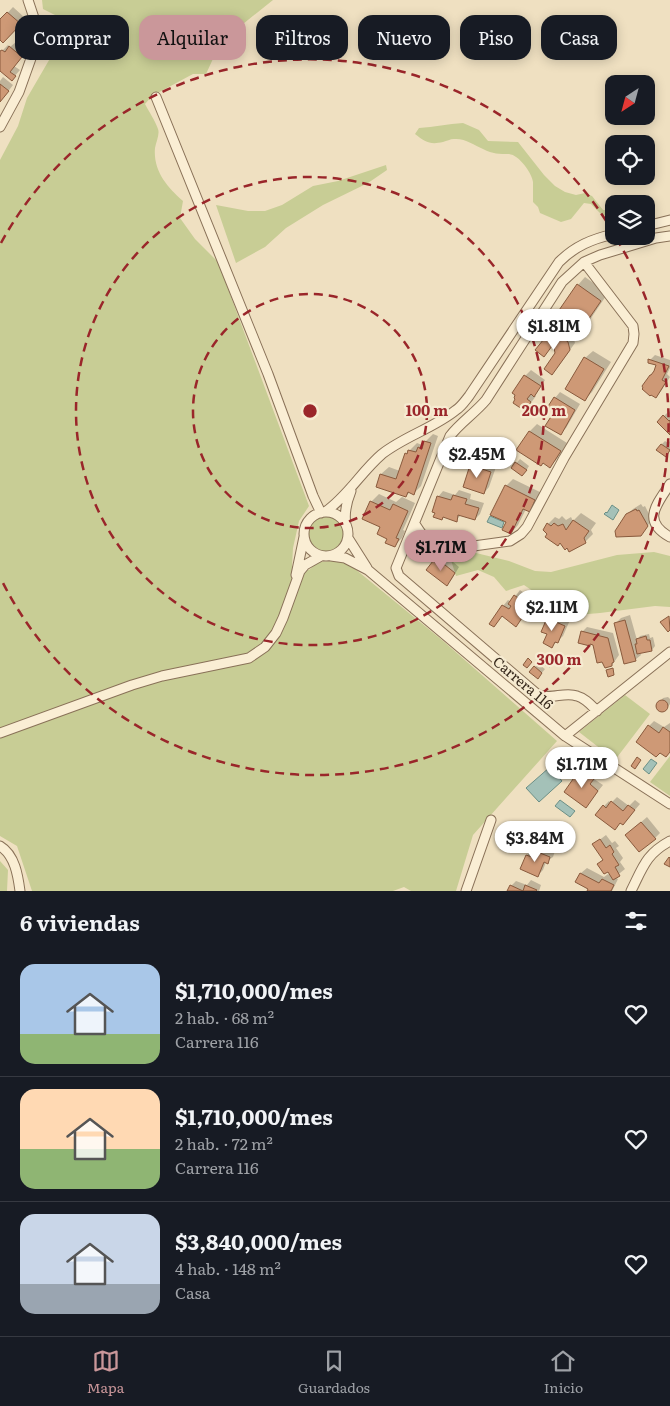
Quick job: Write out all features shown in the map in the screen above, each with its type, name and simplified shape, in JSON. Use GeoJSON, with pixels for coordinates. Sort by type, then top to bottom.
{"type":"FeatureCollection","features":[{"type":"Feature","properties":{"kind":"street"},"geometry":{"type":"LineString","coordinates":[[0,127],[19,92],[34,50],[38,32],[28,0]]}},
{"type":"Feature","properties":{"kind":"street"},"geometry":{"type":"LineString","coordinates":[[156,97],[268,374],[320,514]]}},
{"type":"Feature","properties":{"kind":"street"},"geometry":{"type":"LineString","coordinates":[[655,224],[670,220]]}},
{"type":"Feature","properties":{"kind":"street"},"geometry":{"type":"LineString","coordinates":[[597,710],[578,696],[570,694],[546,698],[537,694],[398,576],[396,572],[397,564],[450,436],[486,400],[562,282],[584,262],[600,255],[656,238],[670,236]]}},
{"type":"Feature","properties":{"kind":"street"},"geometry":{"type":"LineString","coordinates":[[296,580],[305,525],[341,499],[384,452],[458,410],[559,262],[567,254],[586,242],[605,237]]}},
{"type":"Feature","properties":{"kind":"street"},"geometry":{"type":"LineString","coordinates":[[415,524],[428,543],[445,550],[510,541],[521,534],[527,526],[564,458],[633,343],[633,326],[584,262]]}},
{"type":"Feature","properties":{"kind":"street"},"geometry":{"type":"LineString","coordinates":[[670,484],[654,509],[653,515],[657,528],[670,537]]}},
{"type":"Feature","properties":{"kind":"street"},"geometry":{"type":"LineString","coordinates":[[0,733],[155,678],[249,658],[265,646],[276,633],[296,580],[305,565],[342,550],[348,538],[346,513],[349,496],[354,486]]}},
{"type":"Feature","properties":{"kind":"street"},"geometry":{"type":"LineString","coordinates":[[320,514],[337,516],[346,525]]}},
{"type":"Feature","properties":{"kind":"street"},"geometry":{"type":"LineString","coordinates":[[304,537],[305,543],[312,552],[326,556]]}},
{"type":"Feature","properties":{"kind":"street","name":"Carrera 116"},"geometry":{"type":"LineString","coordinates":[[348,538],[368,570]]}},
{"type":"Feature","properties":{"kind":"street","name":"Carrera 116"},"geometry":{"type":"LineString","coordinates":[[326,556],[345,558],[368,570],[564,736],[670,804]]}},
{"type":"Feature","properties":{"kind":"street"},"geometry":{"type":"LineString","coordinates":[[564,736],[670,652]]}},
{"type":"Feature","properties":{"kind":"street"},"geometry":{"type":"LineString","coordinates":[[466,891],[491,820]]}},
{"type":"Feature","properties":{"kind":"street"},"geometry":{"type":"LineString","coordinates":[[630,891],[647,858],[658,847],[670,841]]}},
{"type":"Feature","properties":{"kind":"street"},"geometry":{"type":"LineString","coordinates":[[0,846],[11,857],[18,876],[20,891]]}},
{"type":"Feature","properties":{"kind":"green space"},"geometry":{"type":"Polygon","coordinates":[[[42,0],[273,0],[246,22],[246,15],[139,15],[139,60],[212,60],[206,74],[193,74],[152,96],[145,104],[158,131],[155,148],[156,164],[162,178],[183,201],[180,218],[195,239],[218,262],[309,506],[299,521],[293,548],[292,566],[309,570],[318,562],[333,561],[349,564],[442,640],[557,741],[473,835],[456,891],[411,891],[404,887],[393,891],[32,891],[17,846],[0,836],[0,160],[18,126],[27,98],[49,60],[129,60],[129,15],[55,15],[43,9],[42,0]]]}},
{"type":"Feature","properties":{"kind":"green space"},"geometry":{"type":"Polygon","coordinates":[[[463,123],[479,130],[488,141],[518,142],[555,186],[565,192],[576,195],[585,193],[592,196],[605,210],[605,215],[603,216],[591,204],[584,203],[571,219],[561,222],[540,213],[538,207],[533,202],[533,182],[530,174],[521,161],[513,155],[490,152],[458,139],[431,143],[415,134],[419,128],[463,123]]]}},
{"type":"Feature","properties":{"kind":"green space"},"geometry":{"type":"Polygon","coordinates":[[[386,165],[387,170],[368,183],[323,205],[286,228],[265,247],[236,263],[216,205],[248,211],[265,211],[282,205],[313,186],[338,181],[386,165]]]}},
{"type":"Feature","properties":{"kind":"green space"},"geometry":{"type":"Polygon","coordinates":[[[330,512],[342,518],[347,526],[347,542],[342,550],[334,555],[322,556],[310,550],[305,542],[304,530],[310,518],[318,513],[330,512]]]}},
{"type":"Feature","properties":{"kind":"green space"},"geometry":{"type":"Polygon","coordinates":[[[654,552],[670,556],[670,607],[655,606],[577,615],[556,607],[524,585],[506,591],[494,577],[478,570],[456,576],[450,557],[476,553],[509,561],[535,571],[551,572],[617,555],[654,552]]]}},
{"type":"Feature","properties":{"kind":"green space"},"geometry":{"type":"Polygon","coordinates":[[[625,695],[650,714],[615,760],[579,732],[625,695]]]}},
{"type":"Feature","properties":{"kind":"green space"},"geometry":{"type":"Polygon","coordinates":[[[670,756],[670,796],[650,782],[670,756]]]}},
{"type":"Feature","properties":{"kind":"green space"},"geometry":{"type":"Polygon","coordinates":[[[0,861],[8,870],[7,891],[0,891],[0,861]]]}},
{"type":"Feature","properties":{"kind":"water"},"geometry":{"type":"Polygon","coordinates":[[[612,505],[619,510],[613,520],[604,514],[607,513],[612,505]]]}},
{"type":"Feature","properties":{"kind":"water"},"geometry":{"type":"Polygon","coordinates":[[[490,516],[504,522],[502,528],[487,522],[490,516]]]}},
{"type":"Feature","properties":{"kind":"water"},"geometry":{"type":"Polygon","coordinates":[[[542,655],[554,660],[550,667],[538,662],[542,655]]]}},
{"type":"Feature","properties":{"kind":"water"},"geometry":{"type":"Polygon","coordinates":[[[651,759],[657,763],[649,774],[643,769],[651,759]]]}},
{"type":"Feature","properties":{"kind":"water"},"geometry":{"type":"Polygon","coordinates":[[[550,767],[562,781],[539,802],[526,788],[550,767]]]}},
{"type":"Feature","properties":{"kind":"water"},"geometry":{"type":"Polygon","coordinates":[[[560,800],[575,811],[570,817],[555,806],[560,800]]]}},
{"type":"Feature","properties":{"kind":"building"},"geometry":{"type":"Polygon","coordinates":[[[7,12],[15,19],[15,30],[3,43],[0,40],[0,19],[7,12]]]}},
{"type":"Feature","properties":{"kind":"building"},"geometry":{"type":"Polygon","coordinates":[[[9,46],[15,51],[15,60],[20,60],[10,72],[16,76],[12,81],[0,71],[0,51],[5,52],[9,46]]]}},
{"type":"Feature","properties":{"kind":"building"},"geometry":{"type":"Polygon","coordinates":[[[0,84],[9,91],[0,102],[0,84]]]}},
{"type":"Feature","properties":{"kind":"building"},"geometry":{"type":"Polygon","coordinates":[[[577,284],[601,301],[577,336],[566,329],[568,327],[564,325],[563,321],[555,316],[577,284]]]}},
{"type":"Feature","properties":{"kind":"building"},"geometry":{"type":"Polygon","coordinates":[[[557,333],[568,342],[570,350],[552,375],[544,369],[555,353],[554,348],[552,346],[544,357],[535,350],[548,334],[555,336],[557,333]]]}},
{"type":"Feature","properties":{"kind":"building"},"geometry":{"type":"Polygon","coordinates":[[[584,357],[604,369],[585,401],[565,389],[584,357]]]}},
{"type":"Feature","properties":{"kind":"building"},"geometry":{"type":"Polygon","coordinates":[[[648,359],[669,366],[662,380],[666,382],[656,398],[650,396],[642,389],[642,386],[654,371],[656,365],[648,363],[648,359]]]}},
{"type":"Feature","properties":{"kind":"building"},"geometry":{"type":"Polygon","coordinates":[[[524,375],[541,386],[534,397],[531,394],[527,399],[531,402],[525,411],[513,403],[515,395],[512,393],[524,375]]]}},
{"type":"Feature","properties":{"kind":"building"},"geometry":{"type":"Polygon","coordinates":[[[554,397],[575,410],[561,435],[545,426],[554,412],[547,408],[554,397]]]}},
{"type":"Feature","properties":{"kind":"building"},"geometry":{"type":"Polygon","coordinates":[[[663,415],[670,420],[670,435],[657,422],[663,415]]]}},
{"type":"Feature","properties":{"kind":"building"},"geometry":{"type":"Polygon","coordinates":[[[529,431],[561,451],[550,468],[543,463],[541,466],[516,450],[529,431]]]}},
{"type":"Feature","properties":{"kind":"building"},"geometry":{"type":"Polygon","coordinates":[[[424,441],[431,443],[414,495],[408,492],[406,497],[376,487],[380,474],[396,479],[405,453],[407,454],[408,450],[416,452],[418,447],[422,449],[424,441]]]}},
{"type":"Feature","properties":{"kind":"building"},"geometry":{"type":"Polygon","coordinates":[[[661,444],[670,450],[666,457],[656,450],[661,444]]]}},
{"type":"Feature","properties":{"kind":"building"},"geometry":{"type":"Polygon","coordinates":[[[515,462],[527,470],[522,476],[511,468],[515,462]]]}},
{"type":"Feature","properties":{"kind":"building"},"geometry":{"type":"Polygon","coordinates":[[[470,465],[491,472],[484,494],[463,487],[470,465]]]}},
{"type":"Feature","properties":{"kind":"building"},"geometry":{"type":"Polygon","coordinates":[[[505,485],[535,500],[530,512],[523,509],[511,534],[502,530],[506,522],[490,515],[505,485]]]}},
{"type":"Feature","properties":{"kind":"building"},"geometry":{"type":"Polygon","coordinates":[[[453,495],[467,499],[465,504],[479,508],[475,520],[458,515],[457,522],[443,517],[442,520],[433,517],[435,513],[432,512],[437,496],[451,500],[453,495]]]}},
{"type":"Feature","properties":{"kind":"building"},"geometry":{"type":"Polygon","coordinates":[[[370,501],[390,510],[393,504],[408,511],[396,538],[399,539],[395,547],[385,543],[387,539],[377,534],[380,527],[362,519],[370,501]]]}},
{"type":"Feature","properties":{"kind":"building"},"geometry":{"type":"Polygon","coordinates":[[[636,509],[637,511],[639,510],[648,526],[641,536],[616,537],[615,531],[626,514],[636,509]]]}},
{"type":"Feature","properties":{"kind":"building"},"geometry":{"type":"Polygon","coordinates":[[[573,520],[589,531],[584,538],[586,543],[569,552],[560,543],[558,546],[545,537],[547,534],[543,530],[547,523],[551,526],[554,523],[558,526],[563,524],[566,530],[573,520]]]}},
{"type":"Feature","properties":{"kind":"building"},"geometry":{"type":"Polygon","coordinates":[[[433,561],[437,564],[440,561],[455,573],[447,586],[426,570],[433,561]]]}},
{"type":"Feature","properties":{"kind":"building"},"geometry":{"type":"Polygon","coordinates":[[[514,595],[531,607],[526,615],[521,612],[519,616],[522,618],[516,627],[502,616],[494,627],[489,624],[502,605],[509,609],[511,606],[508,604],[514,595]]]}},
{"type":"Feature","properties":{"kind":"building"},"geometry":{"type":"Polygon","coordinates":[[[669,616],[670,630],[668,632],[660,622],[669,616]]]}},
{"type":"Feature","properties":{"kind":"building"},"geometry":{"type":"Polygon","coordinates":[[[547,618],[565,626],[558,643],[555,642],[552,648],[543,643],[547,634],[541,632],[547,618]]]}},
{"type":"Feature","properties":{"kind":"building"},"geometry":{"type":"Polygon","coordinates":[[[625,620],[636,661],[624,664],[614,623],[625,620]]]}},
{"type":"Feature","properties":{"kind":"building"},"geometry":{"type":"Polygon","coordinates":[[[581,631],[608,638],[614,662],[612,666],[605,668],[602,662],[597,663],[593,645],[578,643],[581,631]]]}},
{"type":"Feature","properties":{"kind":"building"},"geometry":{"type":"Polygon","coordinates":[[[646,636],[647,640],[650,640],[652,651],[637,654],[636,639],[646,636]]]}},
{"type":"Feature","properties":{"kind":"building"},"geometry":{"type":"Polygon","coordinates":[[[528,658],[532,662],[527,668],[523,665],[528,658]]]}},
{"type":"Feature","properties":{"kind":"building"},"geometry":{"type":"Polygon","coordinates":[[[534,666],[542,673],[538,679],[529,672],[534,666]]]}},
{"type":"Feature","properties":{"kind":"building"},"geometry":{"type":"Polygon","coordinates":[[[613,668],[614,675],[608,677],[606,670],[613,668]]]}},
{"type":"Feature","properties":{"kind":"building"},"geometry":{"type":"Polygon","coordinates":[[[662,700],[668,706],[662,712],[656,706],[662,700]]]}},
{"type":"Feature","properties":{"kind":"building"},"geometry":{"type":"Polygon","coordinates":[[[648,725],[659,733],[663,727],[670,732],[670,752],[666,757],[660,753],[656,757],[636,742],[648,725]]]}},
{"type":"Feature","properties":{"kind":"building"},"geometry":{"type":"Polygon","coordinates":[[[637,757],[641,760],[635,769],[631,766],[637,757]]]}},
{"type":"Feature","properties":{"kind":"building"},"geometry":{"type":"Polygon","coordinates":[[[580,769],[594,779],[590,784],[598,791],[586,808],[564,792],[580,769]]]}},
{"type":"Feature","properties":{"kind":"building"},"geometry":{"type":"Polygon","coordinates":[[[611,801],[623,811],[628,805],[635,810],[623,825],[620,823],[615,830],[595,815],[603,805],[606,808],[611,801]]]}},
{"type":"Feature","properties":{"kind":"building"},"geometry":{"type":"Polygon","coordinates":[[[641,822],[656,839],[639,852],[625,835],[641,822]]]}},
{"type":"Feature","properties":{"kind":"building"},"geometry":{"type":"Polygon","coordinates":[[[600,839],[606,848],[610,845],[614,852],[612,854],[619,865],[615,867],[620,876],[613,880],[608,872],[604,874],[597,864],[603,860],[592,844],[600,839]]]}},
{"type":"Feature","properties":{"kind":"building"},"geometry":{"type":"Polygon","coordinates":[[[535,851],[550,857],[548,864],[544,862],[538,877],[520,869],[526,855],[532,857],[535,851]]]}},
{"type":"Feature","properties":{"kind":"building"},"geometry":{"type":"Polygon","coordinates":[[[670,858],[670,867],[664,864],[670,858]]]}},
{"type":"Feature","properties":{"kind":"building"},"geometry":{"type":"Polygon","coordinates":[[[580,873],[599,883],[602,879],[614,885],[611,891],[587,891],[588,889],[575,882],[580,873]]]}},
{"type":"Feature","properties":{"kind":"building"},"geometry":{"type":"Polygon","coordinates":[[[510,885],[523,891],[507,891],[510,885]]]}},
{"type":"Feature","properties":{"kind":"building"},"geometry":{"type":"Polygon","coordinates":[[[525,885],[537,890],[536,891],[523,891],[525,885]]]}}]}
